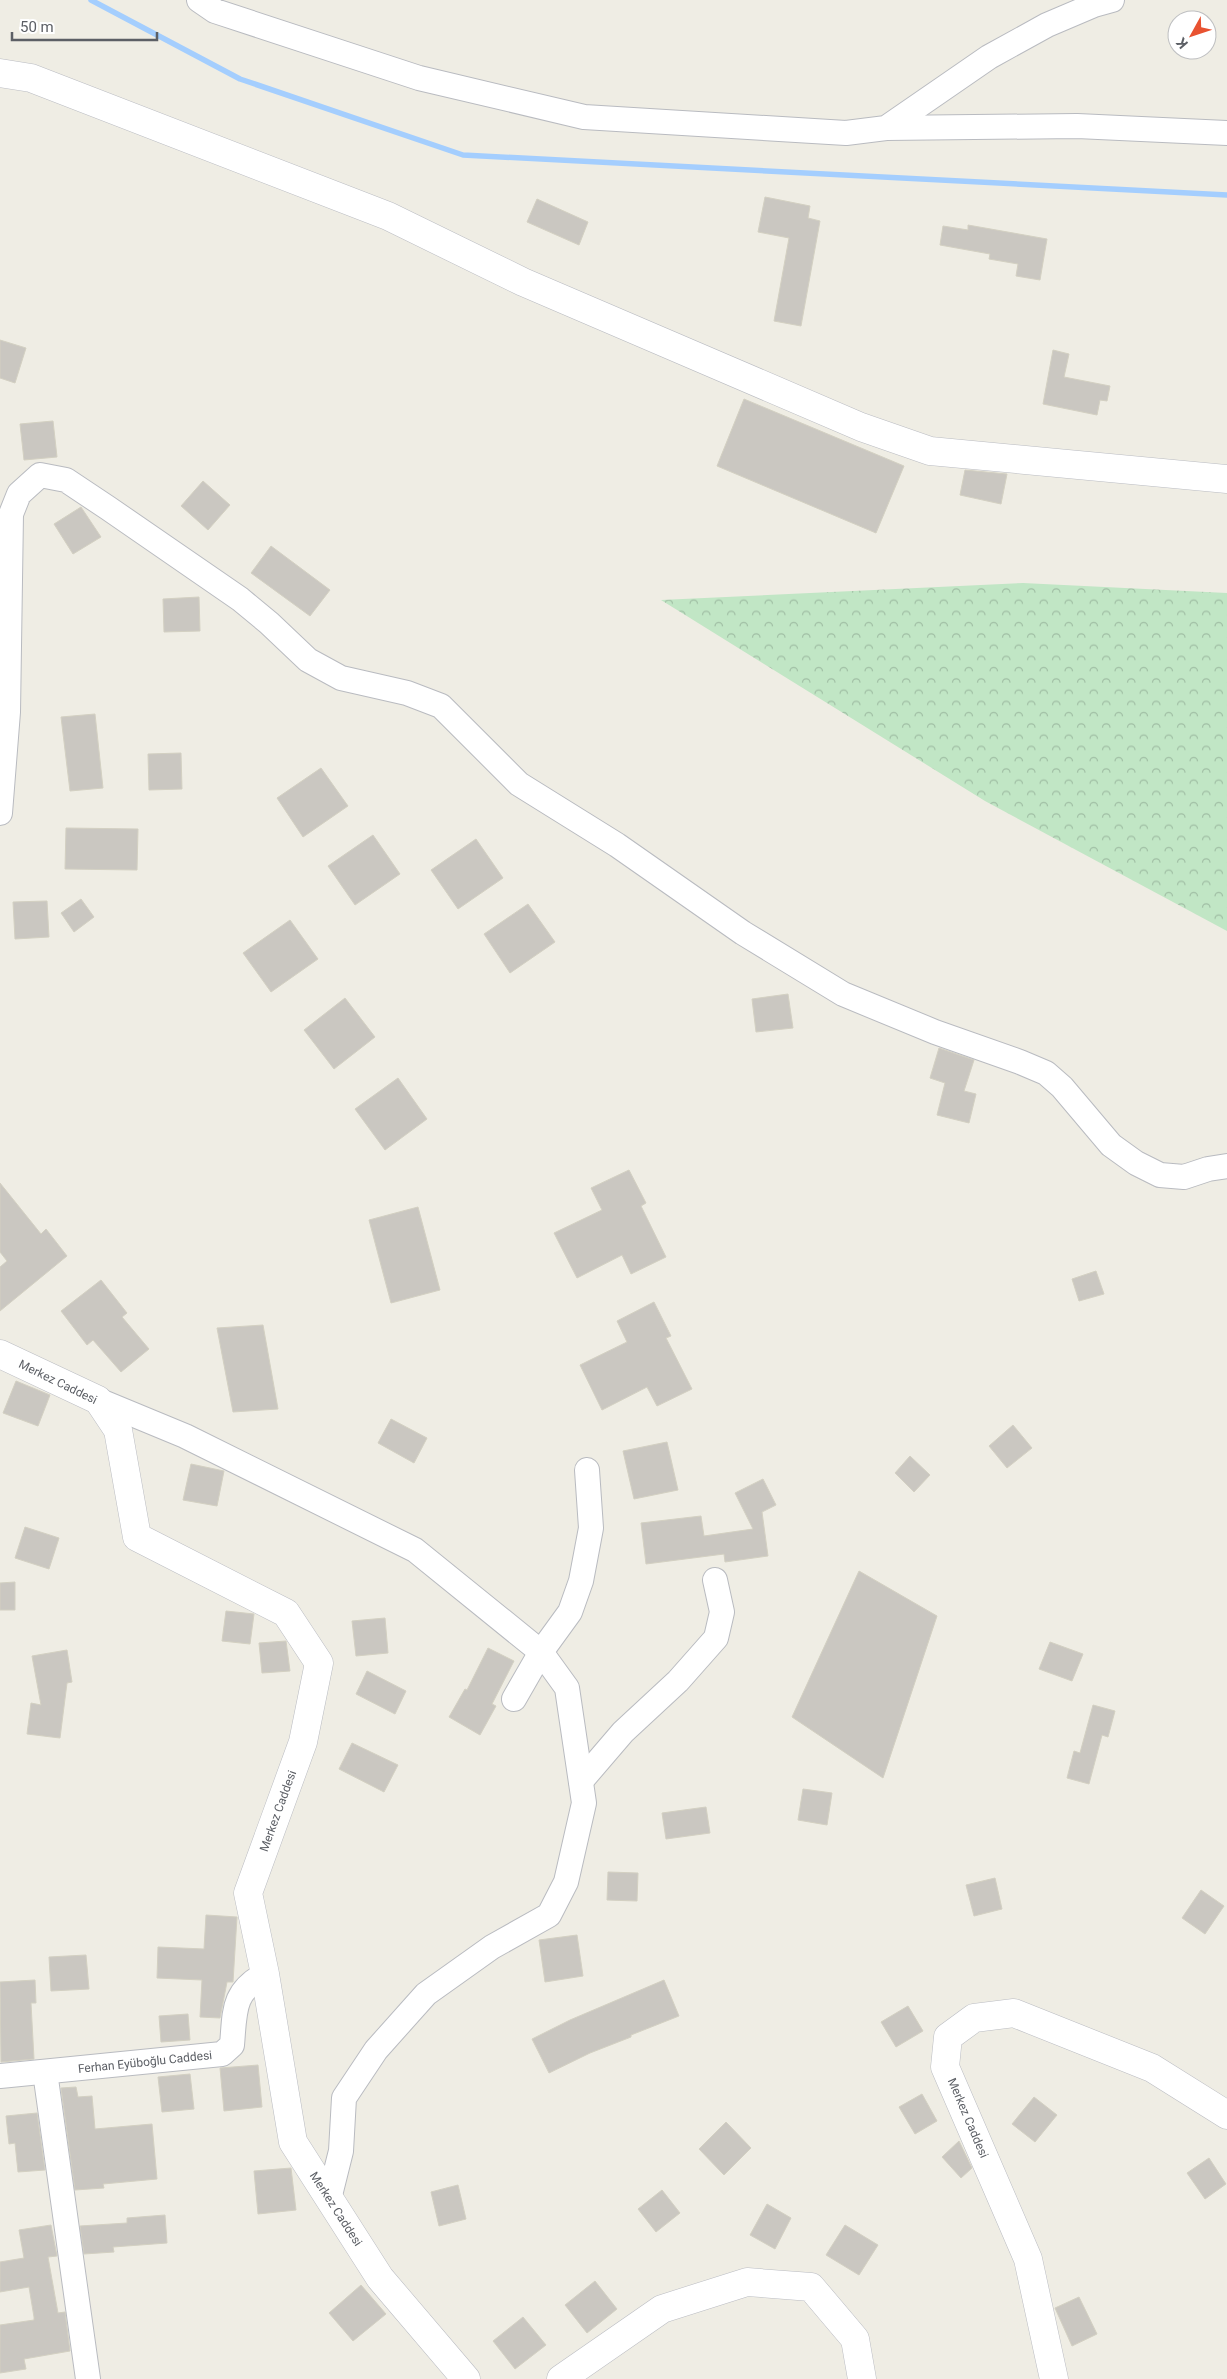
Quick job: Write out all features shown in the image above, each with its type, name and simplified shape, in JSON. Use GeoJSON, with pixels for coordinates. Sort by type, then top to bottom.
{"type":"FeatureCollection","features":[{"type":"Feature","properties":{"kind":"street"},"geometry":{"type":"LineString","coordinates":[[199,0],[215,11],[420,78],[584,117],[846,133],[886,128],[1077,126],[1227,133]]}},
{"type":"Feature","properties":{"kind":"street"},"geometry":{"type":"LineString","coordinates":[[886,128],[989,57],[1046,25],[1094,5],[1112,0]]}},
{"type":"Feature","properties":{"kind":"street"},"geometry":{"type":"LineString","coordinates":[[0,74],[31,78],[388,216],[523,282],[861,427],[930,451],[1227,479]]}},
{"type":"Feature","properties":{"kind":"street"},"geometry":{"type":"LineString","coordinates":[[0,813],[8,712],[11,514],[19,494],[40,475],[66,480],[240,599],[308,660],[341,678],[407,693],[441,706],[519,784],[617,845],[742,933],[843,994],[935,1032],[1046,1073],[1062,1088],[1111,1145],[1136,1163],[1160,1176],[1184,1177],[1208,1169],[1227,1166]]}},
{"type":"Feature","properties":{"kind":"street","name":"Merkez Caddesi"},"geometry":{"type":"LineString","coordinates":[[0,1354],[98,1400],[118,1430],[137,1537],[286,1613],[319,1663],[303,1742],[248,1893],[265,1974],[294,2142],[380,2278],[466,2379]]}},
{"type":"Feature","properties":{"kind":"street"},"geometry":{"type":"LineString","coordinates":[[98,1400],[185,1436],[415,1550],[541,1652],[567,1688],[584,1803],[566,1882],[549,1915],[492,1947],[426,1994],[376,2050],[344,2098],[341,2151],[329,2198]]}},
{"type":"Feature","properties":{"kind":"street"},"geometry":{"type":"LineString","coordinates":[[514,1699],[541,1652],[570,1612],[581,1581],[590,1528],[587,1470]]}},
{"type":"Feature","properties":{"kind":"street"},"geometry":{"type":"LineString","coordinates":[[581,1782],[623,1732],[678,1681],[716,1638],[722,1612],[716,1580]]}},
{"type":"Feature","properties":{"kind":"street","name":"Ferhan Eyüboğlu Caddesi"},"geometry":{"type":"LineString","coordinates":[[0,2076],[222,2054],[232,2045],[235,2005],[250,1982],[265,1974]]}},
{"type":"Feature","properties":{"kind":"street","name":"Merkez Caddesi"},"geometry":{"type":"LineString","coordinates":[[1054,2379],[1028,2259],[946,2067],[948,2037],[974,2018],[1014,2013],[1152,2068],[1227,2114]]}},
{"type":"Feature","properties":{"kind":"street"},"geometry":{"type":"LineString","coordinates":[[45,2072],[88,2379]]}},
{"type":"Feature","properties":{"kind":"street"},"geometry":{"type":"LineString","coordinates":[[561,2379],[662,2309],[747,2282],[811,2287],[856,2339],[862,2379]]}},
{"type":"Feature","properties":{"kind":"green space"},"geometry":{"type":"Polygon","coordinates":[[[1023,583],[1227,593],[1227,931],[985,801],[661,600],[1023,583]]]}},
{"type":"Feature","properties":{"kind":"building"},"geometry":{"type":"Polygon","coordinates":[[[765,197],[810,206],[808,218],[820,221],[801,326],[774,321],[789,238],[758,232],[765,197]]]}},
{"type":"Feature","properties":{"kind":"building"},"geometry":{"type":"Polygon","coordinates":[[[537,199],[588,222],[579,245],[527,222],[537,199]]]}},
{"type":"Feature","properties":{"kind":"building"},"geometry":{"type":"Polygon","coordinates":[[[968,225],[1047,239],[1040,280],[1016,276],[1018,264],[989,259],[990,254],[940,245],[943,226],[968,230],[968,225]]]}},
{"type":"Feature","properties":{"kind":"building"},"geometry":{"type":"Polygon","coordinates":[[[0,340],[26,348],[15,383],[0,378],[0,340]]]}},
{"type":"Feature","properties":{"kind":"building"},"geometry":{"type":"Polygon","coordinates":[[[1053,350],[1069,354],[1064,377],[1110,386],[1107,401],[1100,400],[1097,415],[1043,404],[1053,350]]]}},
{"type":"Feature","properties":{"kind":"building"},"geometry":{"type":"Polygon","coordinates":[[[744,399],[904,466],[876,533],[717,466],[744,399]]]}},
{"type":"Feature","properties":{"kind":"building"},"geometry":{"type":"Polygon","coordinates":[[[53,421],[57,457],[24,460],[20,424],[53,421]]]}},
{"type":"Feature","properties":{"kind":"building"},"geometry":{"type":"Polygon","coordinates":[[[965,470],[1007,474],[1001,504],[960,495],[965,470]]]}},
{"type":"Feature","properties":{"kind":"building"},"geometry":{"type":"Polygon","coordinates":[[[203,481],[230,505],[208,530],[181,506],[203,481]]]}},
{"type":"Feature","properties":{"kind":"building"},"geometry":{"type":"Polygon","coordinates":[[[81,507],[101,537],[73,554],[54,524],[81,507]]]}},
{"type":"Feature","properties":{"kind":"building"},"geometry":{"type":"Polygon","coordinates":[[[271,546],[330,590],[310,616],[251,573],[271,546]]]}},
{"type":"Feature","properties":{"kind":"building"},"geometry":{"type":"Polygon","coordinates":[[[199,597],[200,631],[164,632],[163,599],[199,597]]]}},
{"type":"Feature","properties":{"kind":"building"},"geometry":{"type":"Polygon","coordinates":[[[95,714],[103,788],[70,791],[61,717],[95,714]]]}},
{"type":"Feature","properties":{"kind":"building"},"geometry":{"type":"Polygon","coordinates":[[[181,753],[182,789],[149,790],[148,754],[181,753]]]}},
{"type":"Feature","properties":{"kind":"building"},"geometry":{"type":"Polygon","coordinates":[[[321,768],[348,806],[303,837],[277,798],[321,768]]]}},
{"type":"Feature","properties":{"kind":"building"},"geometry":{"type":"Polygon","coordinates":[[[66,828],[138,829],[137,870],[65,869],[66,828]]]}},
{"type":"Feature","properties":{"kind":"building"},"geometry":{"type":"Polygon","coordinates":[[[373,835],[400,874],[355,905],[328,866],[373,835]]]}},
{"type":"Feature","properties":{"kind":"building"},"geometry":{"type":"Polygon","coordinates":[[[476,839],[503,878],[458,909],[431,870],[476,839]]]}},
{"type":"Feature","properties":{"kind":"building"},"geometry":{"type":"Polygon","coordinates":[[[81,899],[94,917],[74,932],[61,913],[81,899]]]}},
{"type":"Feature","properties":{"kind":"building"},"geometry":{"type":"Polygon","coordinates":[[[47,901],[49,937],[15,939],[13,902],[47,901]]]}},
{"type":"Feature","properties":{"kind":"building"},"geometry":{"type":"Polygon","coordinates":[[[528,904],[555,942],[510,973],[484,934],[528,904]]]}},
{"type":"Feature","properties":{"kind":"building"},"geometry":{"type":"Polygon","coordinates":[[[290,920],[318,959],[271,992],[243,953],[290,920]]]}},
{"type":"Feature","properties":{"kind":"building"},"geometry":{"type":"Polygon","coordinates":[[[788,994],[793,1028],[756,1032],[752,999],[788,994]]]}},
{"type":"Feature","properties":{"kind":"building"},"geometry":{"type":"Polygon","coordinates":[[[345,998],[375,1037],[334,1069],[304,1030],[345,998]]]}},
{"type":"Feature","properties":{"kind":"building"},"geometry":{"type":"Polygon","coordinates":[[[939,1048],[974,1060],[964,1091],[976,1094],[969,1123],[937,1115],[945,1083],[930,1078],[939,1048]]]}},
{"type":"Feature","properties":{"kind":"building"},"geometry":{"type":"Polygon","coordinates":[[[398,1078],[427,1119],[385,1150],[355,1109],[398,1078]]]}},
{"type":"Feature","properties":{"kind":"building"},"geometry":{"type":"Polygon","coordinates":[[[629,1170],[646,1203],[641,1206],[666,1257],[631,1274],[622,1255],[577,1278],[554,1233],[602,1210],[591,1188],[629,1170]]]}},
{"type":"Feature","properties":{"kind":"building"},"geometry":{"type":"Polygon","coordinates":[[[0,1183],[41,1234],[46,1229],[67,1256],[0,1311],[0,1267],[7,1261],[0,1252],[0,1183]]]}},
{"type":"Feature","properties":{"kind":"building"},"geometry":{"type":"Polygon","coordinates":[[[418,1207],[440,1290],[391,1303],[369,1220],[418,1207]]]}},
{"type":"Feature","properties":{"kind":"building"},"geometry":{"type":"Polygon","coordinates":[[[1096,1271],[1104,1294],[1079,1301],[1072,1279],[1096,1271]]]}},
{"type":"Feature","properties":{"kind":"building"},"geometry":{"type":"Polygon","coordinates":[[[101,1280],[127,1313],[122,1317],[149,1349],[121,1372],[93,1340],[87,1345],[61,1311],[101,1280]]]}},
{"type":"Feature","properties":{"kind":"building"},"geometry":{"type":"Polygon","coordinates":[[[654,1302],[671,1336],[666,1338],[692,1389],[657,1406],[647,1387],[602,1410],[580,1365],[627,1342],[617,1321],[654,1302]]]}},
{"type":"Feature","properties":{"kind":"building"},"geometry":{"type":"Polygon","coordinates":[[[263,1325],[278,1409],[233,1412],[217,1328],[263,1325]]]}},
{"type":"Feature","properties":{"kind":"building"},"geometry":{"type":"Polygon","coordinates":[[[16,1381],[50,1395],[38,1426],[3,1413],[16,1381]]]}},
{"type":"Feature","properties":{"kind":"building"},"geometry":{"type":"Polygon","coordinates":[[[391,1419],[427,1438],[414,1463],[378,1443],[391,1419]]]}},
{"type":"Feature","properties":{"kind":"building"},"geometry":{"type":"Polygon","coordinates":[[[1013,1425],[1032,1448],[1007,1468],[989,1446],[1013,1425]]]}},
{"type":"Feature","properties":{"kind":"building"},"geometry":{"type":"Polygon","coordinates":[[[667,1442],[678,1490],[634,1499],[623,1451],[667,1442]]]}},
{"type":"Feature","properties":{"kind":"building"},"geometry":{"type":"Polygon","coordinates":[[[910,1456],[930,1475],[914,1492],[895,1473],[910,1456]]]}},
{"type":"Feature","properties":{"kind":"building"},"geometry":{"type":"Polygon","coordinates":[[[191,1464],[224,1471],[217,1506],[183,1500],[191,1464]]]}},
{"type":"Feature","properties":{"kind":"building"},"geometry":{"type":"Polygon","coordinates":[[[763,1479],[776,1505],[762,1512],[768,1556],[725,1562],[724,1554],[646,1564],[641,1523],[701,1516],[704,1536],[753,1529],[735,1493],[763,1479]]]}},
{"type":"Feature","properties":{"kind":"building"},"geometry":{"type":"Polygon","coordinates":[[[25,1527],[59,1538],[49,1569],[15,1558],[25,1527]]]}},
{"type":"Feature","properties":{"kind":"building"},"geometry":{"type":"Polygon","coordinates":[[[859,1571],[937,1616],[883,1778],[792,1717],[859,1571]]]}},
{"type":"Feature","properties":{"kind":"building"},"geometry":{"type":"Polygon","coordinates":[[[15,1582],[15,1610],[0,1610],[0,1583],[15,1582]]]}},
{"type":"Feature","properties":{"kind":"building"},"geometry":{"type":"Polygon","coordinates":[[[226,1611],[254,1614],[250,1644],[222,1641],[226,1611]]]}},
{"type":"Feature","properties":{"kind":"building"},"geometry":{"type":"Polygon","coordinates":[[[385,1618],[388,1653],[356,1656],[352,1621],[385,1618]]]}},
{"type":"Feature","properties":{"kind":"building"},"geometry":{"type":"Polygon","coordinates":[[[286,1641],[290,1671],[262,1673],[259,1643],[286,1641]]]}},
{"type":"Feature","properties":{"kind":"building"},"geometry":{"type":"Polygon","coordinates":[[[1050,1642],[1083,1654],[1072,1681],[1039,1669],[1050,1642]]]}},
{"type":"Feature","properties":{"kind":"building"},"geometry":{"type":"Polygon","coordinates":[[[488,1648],[514,1661],[492,1704],[496,1706],[480,1735],[449,1717],[465,1689],[467,1690],[488,1648]]]}},
{"type":"Feature","properties":{"kind":"building"},"geometry":{"type":"Polygon","coordinates":[[[67,1650],[72,1682],[67,1683],[60,1738],[27,1734],[31,1703],[41,1705],[32,1656],[67,1650]]]}},
{"type":"Feature","properties":{"kind":"building"},"geometry":{"type":"Polygon","coordinates":[[[367,1671],[406,1691],[395,1714],[356,1694],[367,1671]]]}},
{"type":"Feature","properties":{"kind":"building"},"geometry":{"type":"Polygon","coordinates":[[[1093,1705],[1115,1711],[1108,1737],[1102,1735],[1089,1784],[1067,1778],[1074,1751],[1080,1753],[1093,1705]]]}},
{"type":"Feature","properties":{"kind":"building"},"geometry":{"type":"Polygon","coordinates":[[[352,1743],[398,1765],[384,1792],[339,1769],[352,1743]]]}},
{"type":"Feature","properties":{"kind":"building"},"geometry":{"type":"Polygon","coordinates":[[[803,1789],[832,1793],[827,1825],[798,1820],[803,1789]]]}},
{"type":"Feature","properties":{"kind":"building"},"geometry":{"type":"Polygon","coordinates":[[[706,1807],[710,1833],[666,1839],[662,1813],[706,1807]]]}},
{"type":"Feature","properties":{"kind":"building"},"geometry":{"type":"Polygon","coordinates":[[[608,1872],[638,1873],[637,1901],[607,1900],[608,1872]]]}},
{"type":"Feature","properties":{"kind":"building"},"geometry":{"type":"Polygon","coordinates":[[[995,1878],[1002,1909],[974,1916],[966,1885],[995,1878]]]}},
{"type":"Feature","properties":{"kind":"building"},"geometry":{"type":"Polygon","coordinates":[[[1201,1890],[1224,1906],[1205,1934],[1182,1918],[1201,1890]]]}},
{"type":"Feature","properties":{"kind":"building"},"geometry":{"type":"Polygon","coordinates":[[[206,1915],[237,1917],[233,1982],[227,1982],[220,2018],[200,2017],[202,1980],[157,1978],[158,1947],[204,1949],[206,1915]]]}},
{"type":"Feature","properties":{"kind":"building"},"geometry":{"type":"Polygon","coordinates":[[[577,1935],[583,1976],[545,1982],[539,1940],[577,1935]]]}},
{"type":"Feature","properties":{"kind":"building"},"geometry":{"type":"Polygon","coordinates":[[[86,1955],[89,1989],[51,1991],[49,1957],[86,1955]]]}},
{"type":"Feature","properties":{"kind":"building"},"geometry":{"type":"Polygon","coordinates":[[[35,1980],[36,2003],[31,2003],[34,2059],[1,2062],[0,1982],[35,1980]]]}},
{"type":"Feature","properties":{"kind":"building"},"geometry":{"type":"Polygon","coordinates":[[[664,1980],[679,2016],[631,2035],[631,2037],[590,2053],[549,2073],[532,2039],[570,2020],[664,1980]]]}},
{"type":"Feature","properties":{"kind":"building"},"geometry":{"type":"Polygon","coordinates":[[[908,2006],[923,2031],[896,2047],[881,2022],[908,2006]]]}},
{"type":"Feature","properties":{"kind":"building"},"geometry":{"type":"Polygon","coordinates":[[[188,2014],[190,2040],[161,2042],[159,2016],[188,2014]]]}},
{"type":"Feature","properties":{"kind":"building"},"geometry":{"type":"Polygon","coordinates":[[[258,2065],[262,2107],[224,2111],[220,2068],[258,2065]]]}},
{"type":"Feature","properties":{"kind":"building"},"geometry":{"type":"Polygon","coordinates":[[[190,2074],[194,2109],[162,2112],[158,2077],[190,2074]]]}},
{"type":"Feature","properties":{"kind":"building"},"geometry":{"type":"Polygon","coordinates":[[[76,2087],[78,2097],[92,2096],[95,2129],[152,2124],[157,2179],[103,2184],[104,2188],[75,2190],[61,2088],[76,2087]]]}},
{"type":"Feature","properties":{"kind":"building"},"geometry":{"type":"Polygon","coordinates":[[[922,2094],[937,2121],[915,2134],[899,2107],[922,2094]]]}},
{"type":"Feature","properties":{"kind":"building"},"geometry":{"type":"Polygon","coordinates":[[[1034,2097],[1057,2115],[1035,2142],[1012,2124],[1034,2097]]]}},
{"type":"Feature","properties":{"kind":"building"},"geometry":{"type":"Polygon","coordinates":[[[37,2113],[45,2170],[18,2172],[15,2143],[9,2144],[6,2116],[37,2113]]]}},
{"type":"Feature","properties":{"kind":"building"},"geometry":{"type":"Polygon","coordinates":[[[726,2122],[751,2148],[724,2175],[699,2149],[726,2122]]]}},
{"type":"Feature","properties":{"kind":"building"},"geometry":{"type":"Polygon","coordinates":[[[959,2141],[972,2168],[961,2178],[942,2157],[959,2141]]]}},
{"type":"Feature","properties":{"kind":"building"},"geometry":{"type":"Polygon","coordinates":[[[1209,2158],[1226,2184],[1205,2199],[1187,2173],[1209,2158]]]}},
{"type":"Feature","properties":{"kind":"building"},"geometry":{"type":"Polygon","coordinates":[[[291,2168],[296,2210],[258,2214],[254,2171],[291,2168]]]}},
{"type":"Feature","properties":{"kind":"building"},"geometry":{"type":"Polygon","coordinates":[[[458,2185],[466,2219],[439,2226],[431,2192],[458,2185]]]}},
{"type":"Feature","properties":{"kind":"building"},"geometry":{"type":"Polygon","coordinates":[[[662,2190],[680,2213],[656,2232],[638,2209],[662,2190]]]}},
{"type":"Feature","properties":{"kind":"building"},"geometry":{"type":"Polygon","coordinates":[[[767,2204],[791,2218],[775,2249],[750,2235],[767,2204]]]}},
{"type":"Feature","properties":{"kind":"building"},"geometry":{"type":"Polygon","coordinates":[[[165,2215],[167,2243],[113,2247],[114,2252],[84,2254],[80,2226],[127,2223],[127,2218],[165,2215]]]}},
{"type":"Feature","properties":{"kind":"building"},"geometry":{"type":"Polygon","coordinates":[[[51,2225],[57,2256],[48,2257],[58,2313],[65,2312],[70,2351],[24,2359],[26,2369],[0,2373],[0,2325],[34,2320],[34,2317],[29,2287],[0,2292],[0,2262],[24,2258],[19,2230],[51,2225]]]}},
{"type":"Feature","properties":{"kind":"building"},"geometry":{"type":"Polygon","coordinates":[[[845,2225],[878,2245],[859,2275],[826,2255],[845,2225]]]}},
{"type":"Feature","properties":{"kind":"building"},"geometry":{"type":"Polygon","coordinates":[[[595,2281],[617,2309],[587,2333],[565,2305],[595,2281]]]}},
{"type":"Feature","properties":{"kind":"building"},"geometry":{"type":"Polygon","coordinates":[[[361,2285],[386,2314],[353,2341],[329,2313],[361,2285]]]}},
{"type":"Feature","properties":{"kind":"building"},"geometry":{"type":"Polygon","coordinates":[[[1079,2297],[1097,2334],[1072,2346],[1055,2308],[1079,2297]]]}},
{"type":"Feature","properties":{"kind":"building"},"geometry":{"type":"Polygon","coordinates":[[[523,2317],[546,2345],[515,2369],[493,2341],[523,2317]]]}},
{"type":"Feature","properties":{"kind":"waterway"},"geometry":{"type":"LineString","coordinates":[[91,0],[240,79],[463,155],[1227,195]]}}]}
